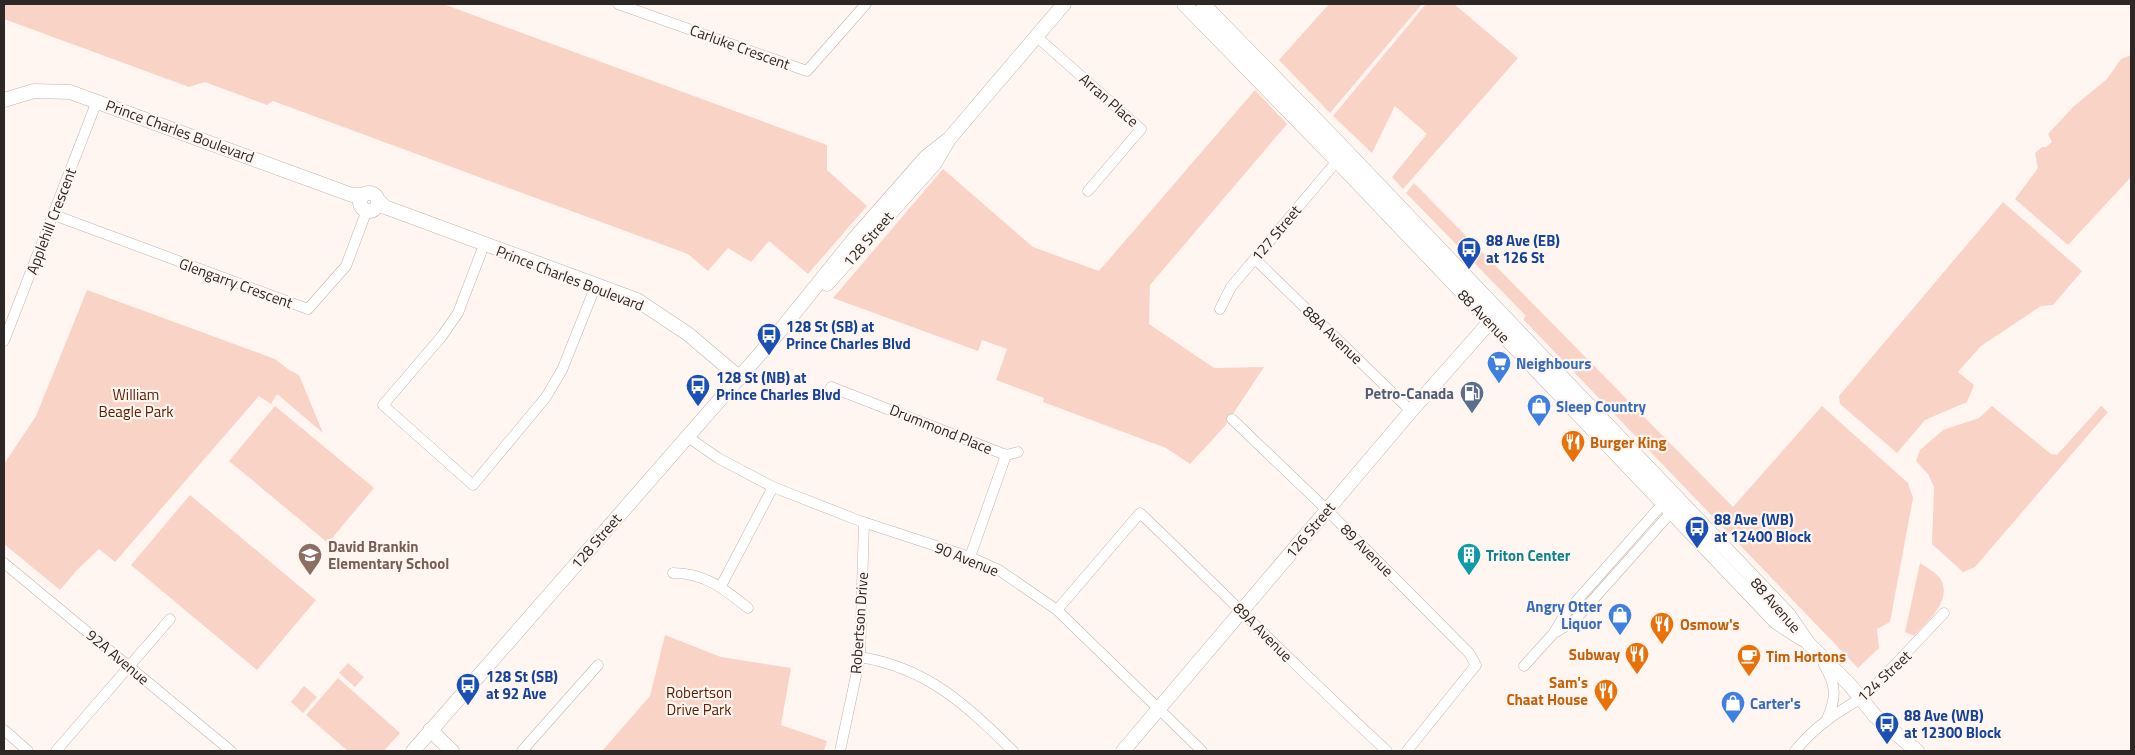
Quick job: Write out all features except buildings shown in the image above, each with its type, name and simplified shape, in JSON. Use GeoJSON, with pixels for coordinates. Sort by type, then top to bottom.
{"type":"FeatureCollection","features":[{"type":"Feature","properties":{"kind":"main road","name":"128 Street"},"geometry":{"type":"LineString","coordinates":[[413,751],[740,378],[874,216],[926,157],[949,139],[1064,4]]}},
{"type":"Feature","properties":{"kind":"main road","name":"88 Avenue"},"geometry":{"type":"LineString","coordinates":[[1184,4],[1337,161],[1494,317],[1672,502],[1788,614],[1812,648],[1850,685],[1875,716],[1917,751]]}},
{"type":"Feature","properties":{"kind":"main road","name":"88 Avenue"},"geometry":{"type":"LineString","coordinates":[[1203,4],[1330,134],[1494,317]]}},
{"type":"Feature","properties":{"kind":"main road","name":"Prince Charles Boulevard"},"geometry":{"type":"LineString","coordinates":[[4,100],[34,92],[70,92],[637,300],[675,325],[740,378]]}},
{"type":"Feature","properties":{"kind":"main road","name":"126 Street"},"geometry":{"type":"LineString","coordinates":[[1123,751],[1411,411],[1494,317]]}},
{"type":"Feature","properties":{"kind":"main road"},"geometry":{"type":"LineString","coordinates":[[430,730],[452,751]]}},
{"type":"Feature","properties":{"kind":"street","name":"Carluke Crescent"},"geometry":{"type":"LineString","coordinates":[[618,4],[807,71],[866,4]]}},
{"type":"Feature","properties":{"kind":"street","name":"Arran Place"},"geometry":{"type":"LineString","coordinates":[[1036,37],[1141,129],[1088,191]]}},
{"type":"Feature","properties":{"kind":"street","name":"Applehill Crescent"},"geometry":{"type":"LineString","coordinates":[[4,341],[97,101]]}},
{"type":"Feature","properties":{"kind":"street","name":"127 Street"},"geometry":{"type":"LineString","coordinates":[[1220,309],[1232,287],[1337,161]]}},
{"type":"Feature","properties":{"kind":"street","name":"Glengarry Crescent"},"geometry":{"type":"LineString","coordinates":[[54,215],[308,309],[346,266],[369,203]]}},
{"type":"Feature","properties":{"kind":"street"},"geometry":{"type":"LineString","coordinates":[[484,245],[458,314],[442,336],[383,405],[473,485],[546,397],[562,370],[596,286]]}},
{"type":"Feature","properties":{"kind":"street","name":"88A Avenue"},"geometry":{"type":"LineString","coordinates":[[1255,259],[1411,411]]}},
{"type":"Feature","properties":{"kind":"street","name":"Drummond Place"},"geometry":{"type":"LineString","coordinates":[[831,386],[1006,455],[970,557]]}},
{"type":"Feature","properties":{"kind":"street","name":"89 Avenue"},"geometry":{"type":"LineString","coordinates":[[1232,419],[1327,510],[1469,653],[1476,665],[1406,751]]}},
{"type":"Feature","properties":{"kind":"street","name":"90 Avenue"},"geometry":{"type":"LineString","coordinates":[[688,437],[718,458],[773,487],[864,522],[970,557],[999,570],[1057,610],[1202,751]]}},
{"type":"Feature","properties":{"kind":"street"},"geometry":{"type":"LineString","coordinates":[[1006,455],[1018,452]]}},
{"type":"Feature","properties":{"kind":"street"},"geometry":{"type":"LineString","coordinates":[[721,586],[773,487]]}},
{"type":"Feature","properties":{"kind":"street"},"geometry":{"type":"LineString","coordinates":[[1524,666],[1553,634],[1574,621],[1672,502]]}},
{"type":"Feature","properties":{"kind":"street","name":"89A Avenue"},"geometry":{"type":"LineString","coordinates":[[1057,610],[1140,513],[1333,702],[1387,751]]}},
{"type":"Feature","properties":{"kind":"street","name":"Robertson Drive"},"geometry":{"type":"LineString","coordinates":[[840,751],[860,657],[864,522]]}},
{"type":"Feature","properties":{"kind":"street","name":"92A Avenue"},"geometry":{"type":"LineString","coordinates":[[4,563],[231,751]]}},
{"type":"Feature","properties":{"kind":"street"},"geometry":{"type":"LineString","coordinates":[[673,573],[690,573],[721,586],[748,608]]}},
{"type":"Feature","properties":{"kind":"street","name":"124 Street"},"geometry":{"type":"LineString","coordinates":[[1795,751],[1808,736],[1827,720],[1861,700],[1891,671],[1944,613]]}},
{"type":"Feature","properties":{"kind":"street"},"geometry":{"type":"LineString","coordinates":[[56,751],[170,619]]}},
{"type":"Feature","properties":{"kind":"street"},"geometry":{"type":"LineString","coordinates":[[1812,648],[1834,681],[1834,698],[1827,720]]}},
{"type":"Feature","properties":{"kind":"street"},"geometry":{"type":"LineString","coordinates":[[860,657],[902,668],[942,688],[965,705],[1013,751]]}},
{"type":"Feature","properties":{"kind":"street"},"geometry":{"type":"LineString","coordinates":[[522,751],[598,665]]}},
{"type":"Feature","properties":{"kind":"street"},"geometry":{"type":"LineString","coordinates":[[4,730],[28,751]]}},
{"type":"Feature","properties":{"kind":"green space"},"geometry":{"type":"Polygon","coordinates":[[[4,4],[443,4],[827,145],[827,170],[867,206],[808,274],[769,241],[751,262],[728,248],[708,271],[688,254],[273,101],[267,105],[205,82],[189,87],[4,19],[4,4]]]}},
{"type":"Feature","properties":{"kind":"green space"},"geometry":{"type":"Polygon","coordinates":[[[1329,4],[1422,4],[1330,113],[1279,60],[1329,4]]]}},
{"type":"Feature","properties":{"kind":"green space"},"geometry":{"type":"Polygon","coordinates":[[[1426,4],[1454,4],[1518,58],[1403,189],[1392,177],[1427,134],[1395,106],[1372,153],[1333,116],[1426,4]]]}},
{"type":"Feature","properties":{"kind":"green space"},"geometry":{"type":"Polygon","coordinates":[[[2131,55],[2131,177],[2068,245],[2015,199],[2038,168],[2035,153],[2052,142],[2048,134],[2074,106],[2107,79],[2121,59],[2131,55]]]}},
{"type":"Feature","properties":{"kind":"green space"},"geometry":{"type":"Polygon","coordinates":[[[1255,90],[1287,124],[1150,285],[1149,324],[1214,368],[1264,367],[1225,426],[1190,464],[1166,448],[1043,402],[1044,398],[996,380],[1007,349],[982,340],[978,351],[833,298],[943,169],[1033,247],[1099,271],[1255,90]]]}},
{"type":"Feature","properties":{"kind":"green space"},"geometry":{"type":"Polygon","coordinates":[[[1414,183],[1733,507],[1822,406],[1908,483],[1913,498],[1890,622],[1877,629],[1879,648],[1858,668],[1523,319],[1526,316],[1406,193],[1414,183]]]}},
{"type":"Feature","properties":{"kind":"green space"},"geometry":{"type":"Polygon","coordinates":[[[2003,202],[2082,271],[2053,305],[2041,306],[1981,346],[1958,372],[1974,385],[1967,402],[1925,420],[1897,453],[1840,404],[1839,396],[2003,202]]]}},
{"type":"Feature","properties":{"kind":"green space","name":"William Beagle Park"},"geometry":{"type":"Polygon","coordinates":[[[87,290],[275,359],[299,375],[323,433],[277,394],[271,404],[259,396],[115,562],[99,549],[60,590],[4,544],[4,464],[36,416],[87,290]]]}},
{"type":"Feature","properties":{"kind":"green space"},"geometry":{"type":"Polygon","coordinates":[[[275,406],[374,488],[328,543],[229,461],[275,406]]]}},
{"type":"Feature","properties":{"kind":"green space"},"geometry":{"type":"Polygon","coordinates":[[[1992,406],[2051,454],[2057,455],[2101,406],[2108,412],[1975,567],[1963,572],[1932,544],[1934,487],[1928,474],[1916,461],[1920,450],[1943,430],[1979,418],[1992,406]]]}},
{"type":"Feature","properties":{"kind":"green space"},"geometry":{"type":"Polygon","coordinates":[[[190,495],[316,600],[257,670],[131,565],[190,495]]]}},
{"type":"Feature","properties":{"kind":"green space"},"geometry":{"type":"Polygon","coordinates":[[[1920,563],[1939,577],[1944,593],[1942,601],[1932,617],[1914,636],[1905,632],[1920,563]]]}},
{"type":"Feature","properties":{"kind":"green space","name":"Robertson Drive Park"},"geometry":{"type":"Polygon","coordinates":[[[665,635],[721,657],[791,668],[781,725],[827,741],[824,751],[602,751],[650,696],[665,635]]]}},
{"type":"Feature","properties":{"kind":"green space"},"geometry":{"type":"Polygon","coordinates":[[[348,663],[364,677],[355,687],[339,673],[348,663]]]}},
{"type":"Feature","properties":{"kind":"green space"},"geometry":{"type":"Polygon","coordinates":[[[338,678],[400,733],[384,751],[348,751],[306,715],[338,678]]]}},
{"type":"Feature","properties":{"kind":"green space"},"geometry":{"type":"Polygon","coordinates":[[[304,686],[317,697],[303,713],[291,702],[304,686]]]}},
{"type":"Feature","properties":{"kind":"place","name":"88 Ave (EB) at 126 St"},"geometry":{"type":"Point","coordinates":[1469,270]}},
{"type":"Feature","properties":{"kind":"place","name":"128 St (SB) at Prince Charles Blvd"},"geometry":{"type":"Point","coordinates":[769,356]}},
{"type":"Feature","properties":{"kind":"place","name":"Neighbours"},"geometry":{"type":"Point","coordinates":[1499,384]}},
{"type":"Feature","properties":{"kind":"place","name":"128 St (NB) at Prince Charles Blvd"},"geometry":{"type":"Point","coordinates":[698,407]}},
{"type":"Feature","properties":{"kind":"place","name":"Petro-Canada"},"geometry":{"type":"Point","coordinates":[1472,414]}},
{"type":"Feature","properties":{"kind":"place","name":"Sleep Country"},"geometry":{"type":"Point","coordinates":[1539,427]}},
{"type":"Feature","properties":{"kind":"place","name":"Burger King"},"geometry":{"type":"Point","coordinates":[1573,463]}},
{"type":"Feature","properties":{"kind":"place","name":"88 Ave (WB) at 12400 Block"},"geometry":{"type":"Point","coordinates":[1697,549]}},
{"type":"Feature","properties":{"kind":"place","name":"David Brankin Elementary School"},"geometry":{"type":"Point","coordinates":[310,576]}},
{"type":"Feature","properties":{"kind":"place","name":"Triton Center"},"geometry":{"type":"Point","coordinates":[1469,576]}},
{"type":"Feature","properties":{"kind":"place","name":"Angry Otter Liquor"},"geometry":{"type":"Point","coordinates":[1620,636]}},
{"type":"Feature","properties":{"kind":"place","name":"Osmow's"},"geometry":{"type":"Point","coordinates":[1662,645]}},
{"type":"Feature","properties":{"kind":"place","name":"Subway"},"geometry":{"type":"Point","coordinates":[1637,675]}},
{"type":"Feature","properties":{"kind":"place","name":"Tim Hortons"},"geometry":{"type":"Point","coordinates":[1749,677]}},
{"type":"Feature","properties":{"kind":"place","name":"128 St (SB) at 92 Ave"},"geometry":{"type":"Point","coordinates":[468,706]}},
{"type":"Feature","properties":{"kind":"place","name":"Sam's Chaat House"},"geometry":{"type":"Point","coordinates":[1606,712]}},
{"type":"Feature","properties":{"kind":"place","name":"Carter's"},"geometry":{"type":"Point","coordinates":[1733,724]}},
{"type":"Feature","properties":{"kind":"place","name":"88 Ave (WB) at 12300 Block"},"geometry":{"type":"Point","coordinates":[1887,745]}}]}
